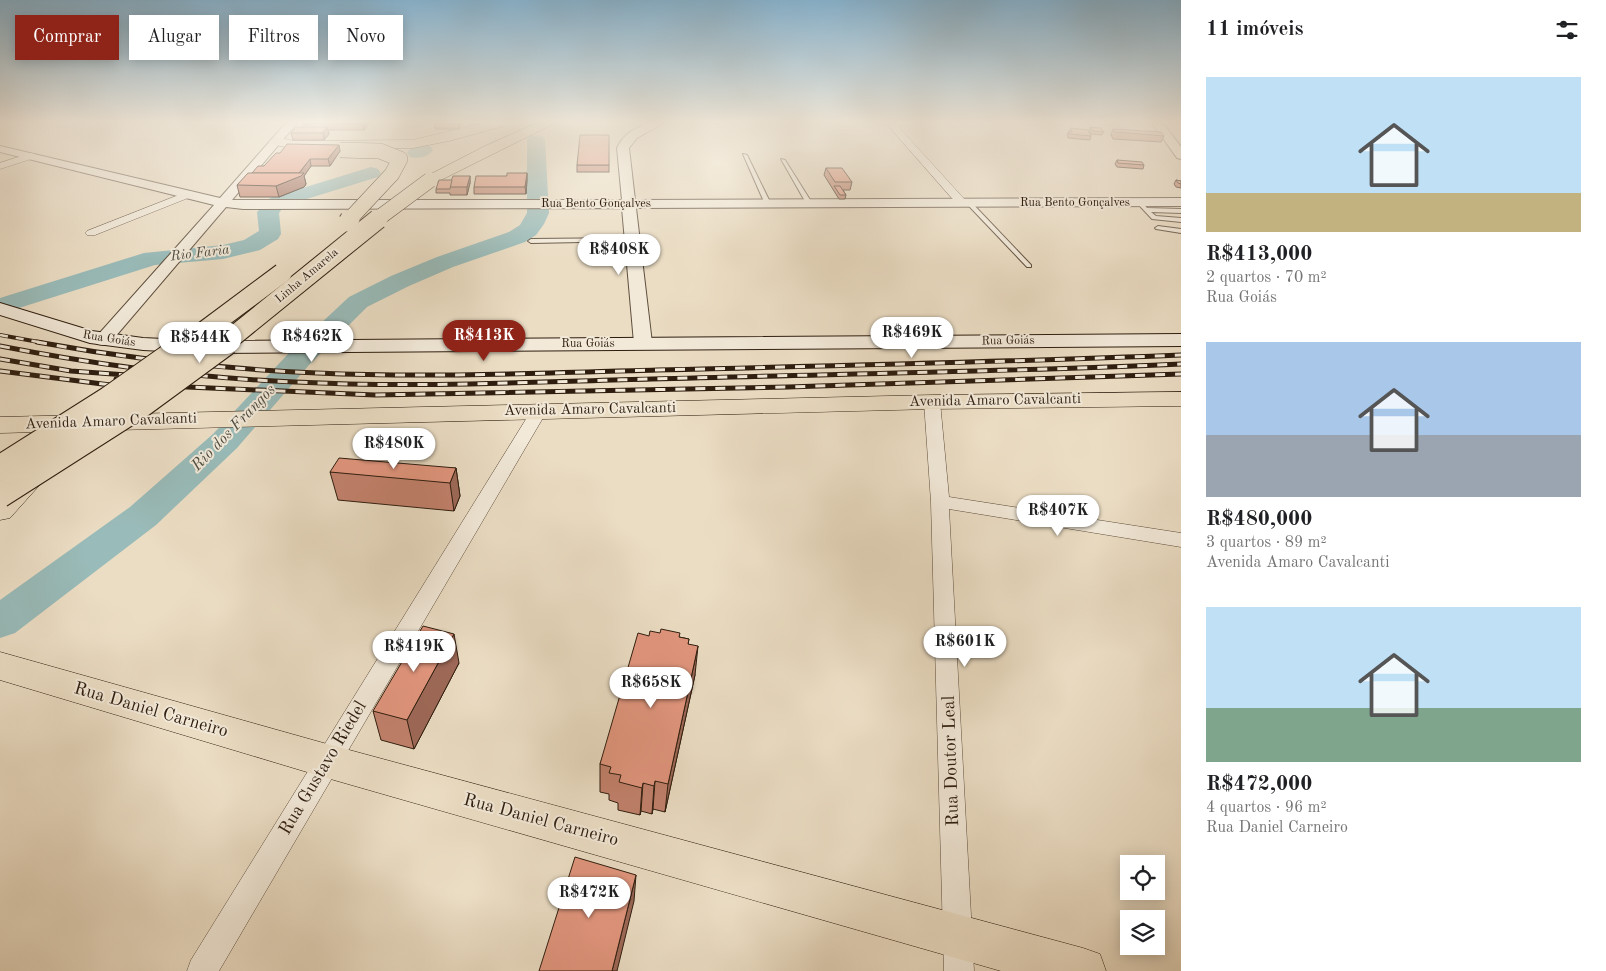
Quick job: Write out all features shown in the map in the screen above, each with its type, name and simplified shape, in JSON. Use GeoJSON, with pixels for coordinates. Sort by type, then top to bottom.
{"type":"FeatureCollection","features":[{"type":"Feature","properties":{"kind":"main road"},"geometry":{"type":"LineString","coordinates":[[348,222],[355,210],[396,168]]}},
{"type":"Feature","properties":{"kind":"main road","name":"Linha Amarela"},"geometry":{"type":"LineString","coordinates":[[0,468],[84,416],[170,358],[348,222],[435,168]]}},
{"type":"Feature","properties":{"kind":"main road","name":"Linha Amarela"},"geometry":{"type":"LineString","coordinates":[[0,495],[119,420],[186,373],[368,226],[419,179],[448,168]]}},
{"type":"Feature","properties":{"kind":"main road","name":"Rua Goiás"},"geometry":{"type":"LineString","coordinates":[[7,311],[69,332],[103,340],[171,346],[1181,340]]}},
{"type":"Feature","properties":{"kind":"main road","name":"Avenida Amaro Cavalcanti"},"geometry":{"type":"LineString","coordinates":[[0,427],[245,418],[539,411],[932,402],[1181,399]]}},
{"type":"Feature","properties":{"kind":"main road"},"geometry":{"type":"LineString","coordinates":[[0,511],[54,453],[90,438],[112,432],[245,418]]}},
{"type":"Feature","properties":{"kind":"main road"},"geometry":{"type":"LineString","coordinates":[[0,427],[45,437],[52,443],[54,453]]}},
{"type":"Feature","properties":{"kind":"main road","name":"Rua Daniel Carneiro"},"geometry":{"type":"LineString","coordinates":[[0,666],[327,761],[958,953],[1083,971]]}},
{"type":"Feature","properties":{"kind":"street","name":"Rua Bento Gonçalves"},"geometry":{"type":"LineString","coordinates":[[82,168],[224,203],[260,205],[966,203],[1143,206],[1181,202]]}},
{"type":"Feature","properties":{"kind":"street"},"geometry":{"type":"LineString","coordinates":[[103,340],[252,168]]}},
{"type":"Feature","properties":{"kind":"street"},"geometry":{"type":"LineString","coordinates":[[625,168],[627,204],[643,344]]}},
{"type":"Feature","properties":{"kind":"street"},"geometry":{"type":"LineString","coordinates":[[933,168],[966,203]]}},
{"type":"Feature","properties":{"kind":"street"},"geometry":{"type":"LineString","coordinates":[[91,233],[189,194]]}},
{"type":"Feature","properties":{"kind":"street","name":"Rua Doutor Leal"},"geometry":{"type":"LineString","coordinates":[[932,402],[940,502],[958,953]]}},
{"type":"Feature","properties":{"kind":"street","name":"Rua Gustavo Riedel"},"geometry":{"type":"LineString","coordinates":[[202,971],[539,411]]}},
{"type":"Feature","properties":{"kind":"street"},"geometry":{"type":"LineString","coordinates":[[940,502],[1181,540]]}},
{"type":"Feature","properties":{"kind":"lane"},"geometry":{"type":"LineString","coordinates":[[751,168],[768,204]]}},
{"type":"Feature","properties":{"kind":"lane"},"geometry":{"type":"LineString","coordinates":[[789,168],[809,203]]}},
{"type":"Feature","properties":{"kind":"lane"},"geometry":{"type":"LineString","coordinates":[[966,203],[1029,266]]}},
{"type":"Feature","properties":{"kind":"lane"},"geometry":{"type":"LineString","coordinates":[[1143,206],[1181,211]]}},
{"type":"Feature","properties":{"kind":"lane"},"geometry":{"type":"LineString","coordinates":[[1143,206],[1154,218],[1181,220]]}},
{"type":"Feature","properties":{"kind":"lane"},"geometry":{"type":"LineString","coordinates":[[1158,228],[1181,230]]}},
{"type":"Feature","properties":{"kind":"lane"},"geometry":{"type":"LineString","coordinates":[[531,240],[631,240]]}},
{"type":"Feature","properties":{"kind":"building"},"geometry":{"type":"Polygon","coordinates":[[[256,168],[303,168],[299,173],[252,173],[256,168]]]}},
{"type":"Feature","properties":{"kind":"building"},"geometry":{"type":"Polygon","coordinates":[[[826,168],[842,168],[852,182],[835,182],[826,168]]]}},
{"type":"Feature","properties":{"kind":"building"},"geometry":{"type":"Polygon","coordinates":[[[248,173],[304,173],[276,186],[237,185],[248,173]]]}},
{"type":"Feature","properties":{"kind":"building"},"geometry":{"type":"Polygon","coordinates":[[[507,173],[527,173],[525,187],[474,187],[476,176],[507,176],[507,173]]]}},
{"type":"Feature","properties":{"kind":"building"},"geometry":{"type":"Polygon","coordinates":[[[453,176],[470,176],[467,187],[449,187],[453,176]]]}},
{"type":"Feature","properties":{"kind":"building"},"geometry":{"type":"Polygon","coordinates":[[[439,180],[452,180],[450,189],[436,189],[439,180]]]}},
{"type":"Feature","properties":{"kind":"building"},"geometry":{"type":"Polygon","coordinates":[[[834,186],[840,186],[846,195],[840,195],[834,186]]]}},
{"type":"Feature","properties":{"kind":"building"},"geometry":{"type":"Polygon","coordinates":[[[339,458],[456,468],[450,483],[330,472],[339,458]]]}},
{"type":"Feature","properties":{"kind":"building"},"geometry":{"type":"Polygon","coordinates":[[[423,626],[454,634],[407,720],[373,711],[423,626]]]}},
{"type":"Feature","properties":{"kind":"building"},"geometry":{"type":"Polygon","coordinates":[[[661,629],[680,633],[679,637],[689,639],[688,644],[698,646],[668,784],[655,781],[654,786],[643,783],[642,788],[619,782],[621,775],[609,773],[611,767],[600,764],[638,633],[649,636],[650,631],[660,633],[661,629]]]}},
{"type":"Feature","properties":{"kind":"building"},"geometry":{"type":"Polygon","coordinates":[[[575,857],[636,875],[612,971],[539,971],[575,857]]]}},
{"type":"Feature","properties":{"kind":"waterway","name":"Rio dos Frangos"},"geometry":{"type":"LineString","coordinates":[[0,622],[143,516],[225,441],[299,359],[358,302],[400,281],[445,262],[517,237],[528,230],[538,213],[537,168]]}},
{"type":"Feature","properties":{"kind":"waterway","name":"Rio Faria"},"geometry":{"type":"LineString","coordinates":[[0,306],[152,258],[223,252],[252,245],[270,234],[268,212],[277,202],[371,173]]}},
{"type":"Feature","properties":{"kind":"railway"},"geometry":{"type":"LineString","coordinates":[[0,335],[44,343]]}},
{"type":"Feature","properties":{"kind":"railway"},"geometry":{"type":"LineString","coordinates":[[37,342],[142,358],[212,366],[317,373],[402,375],[530,374],[1181,355]]}},
{"type":"Feature","properties":{"kind":"railway"},"geometry":{"type":"LineString","coordinates":[[0,346],[110,365],[184,374],[340,384],[473,384],[1181,364]]}},
{"type":"Feature","properties":{"kind":"railway"},"geometry":{"type":"LineString","coordinates":[[0,359],[71,371],[127,375]]}},
{"type":"Feature","properties":{"kind":"railway"},"geometry":{"type":"LineString","coordinates":[[0,371],[126,387]]}},
{"type":"Feature","properties":{"kind":"railway"},"geometry":{"type":"LineString","coordinates":[[116,379],[187,387],[375,395],[788,387],[1181,374]]}}]}
